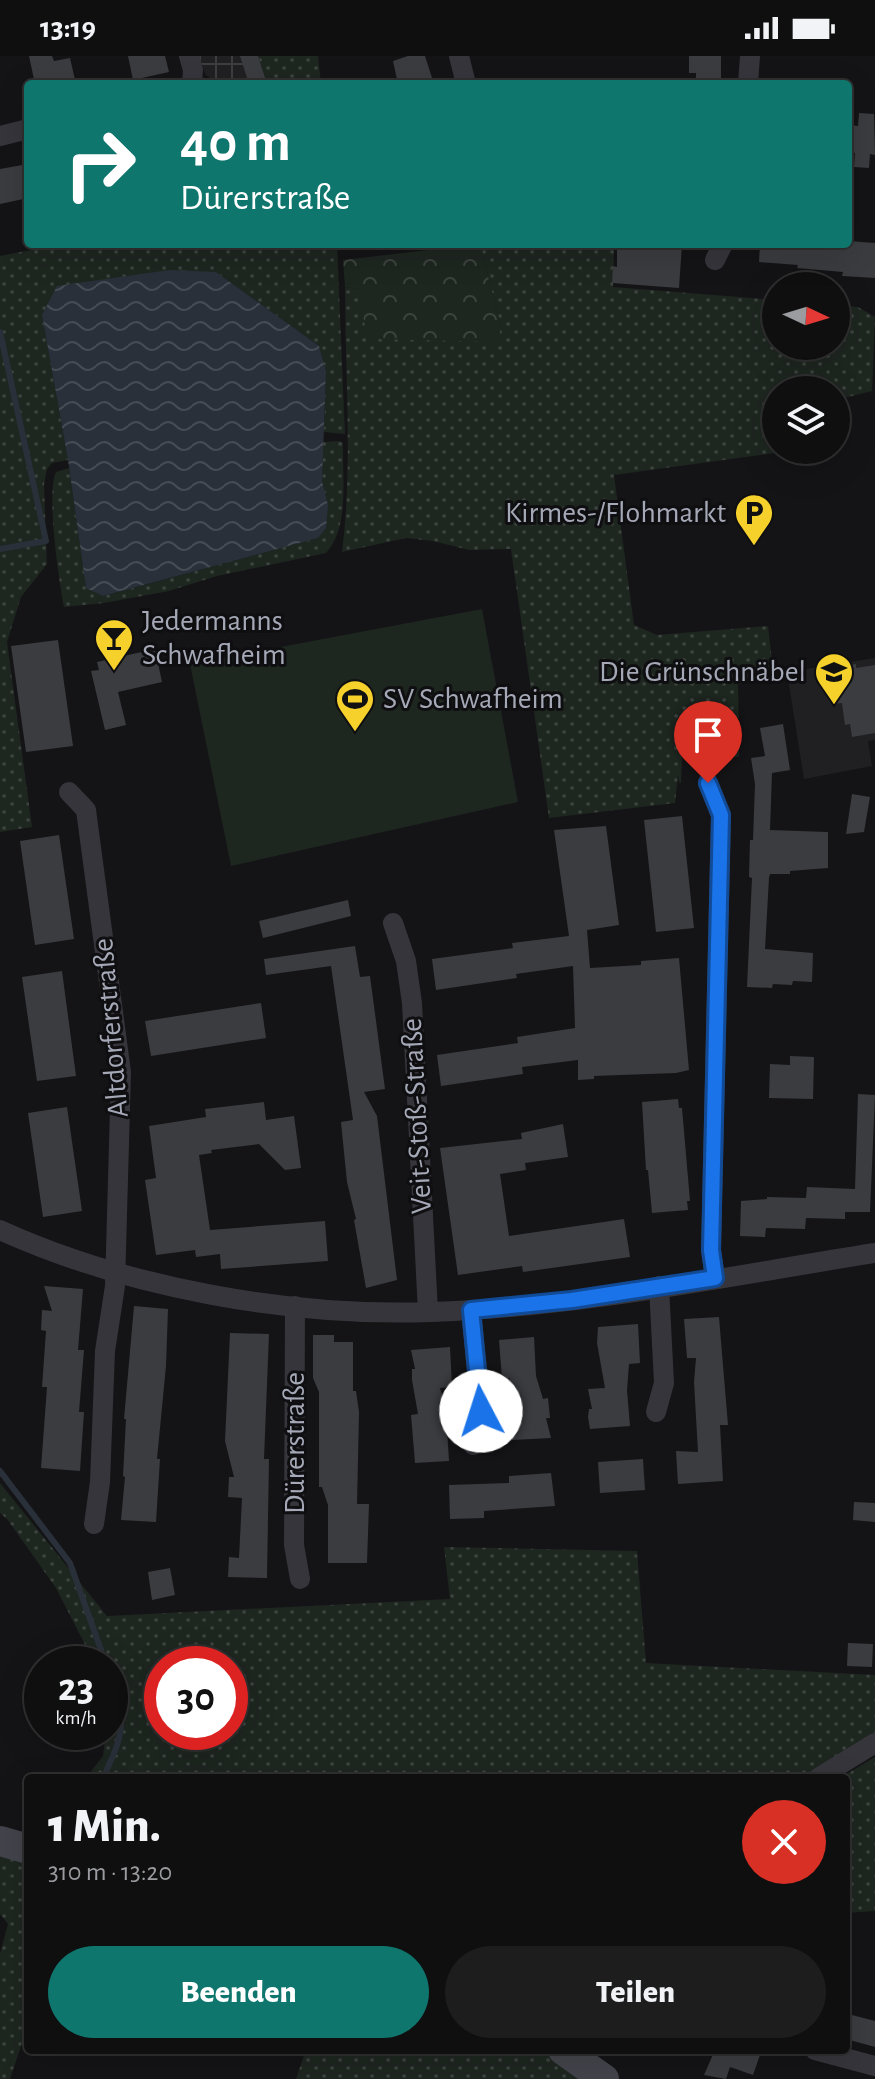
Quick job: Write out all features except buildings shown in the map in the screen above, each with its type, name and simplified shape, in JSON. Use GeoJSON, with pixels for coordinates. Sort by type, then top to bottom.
{"type":"FeatureCollection","features":[{"type":"Feature","properties":{"kind":"street"},"geometry":{"type":"LineString","coordinates":[[189,56],[192,80]]}},
{"type":"Feature","properties":{"kind":"street"},"geometry":{"type":"LineString","coordinates":[[459,56],[465,80]]}},
{"type":"Feature","properties":{"kind":"street"},"geometry":{"type":"LineString","coordinates":[[748,80],[750,56]]}},
{"type":"Feature","properties":{"kind":"street"},"geometry":{"type":"LineString","coordinates":[[0,136],[24,130]]}},
{"type":"Feature","properties":{"kind":"street"},"geometry":{"type":"LineString","coordinates":[[708,783],[721,815],[711,1250],[715,1278]]}},
{"type":"Feature","properties":{"kind":"street","name":"Altdorferstraße"},"geometry":{"type":"LineString","coordinates":[[69,792],[86,810],[121,1072],[116,1272]]}},
{"type":"Feature","properties":{"kind":"street","name":"Veit-Stoß-Straße"},"geometry":{"type":"LineString","coordinates":[[393,923],[406,961],[412,1003],[428,1312]]}},
{"type":"Feature","properties":{"kind":"street"},"geometry":{"type":"LineString","coordinates":[[0,1230],[55,1253],[189,1290],[295,1306],[428,1312],[572,1300],[875,1253]]}},
{"type":"Feature","properties":{"kind":"street"},"geometry":{"type":"LineString","coordinates":[[94,1524],[100,1482],[105,1351],[116,1272]]}},
{"type":"Feature","properties":{"kind":"street"},"geometry":{"type":"LineString","coordinates":[[656,1412],[664,1383],[659,1286]]}},
{"type":"Feature","properties":{"kind":"street","name":"Dürerstraße"},"geometry":{"type":"LineString","coordinates":[[295,1306],[294,1545],[300,1579]]}},
{"type":"Feature","properties":{"kind":"street"},"geometry":{"type":"LineString","coordinates":[[471,1310],[481,1411],[473,1445]]}},
{"type":"Feature","properties":{"kind":"street"},"geometry":{"type":"LineString","coordinates":[[825,1774],[875,1743]]}},
{"type":"Feature","properties":{"kind":"street"},"geometry":{"type":"LineString","coordinates":[[0,1841],[24,1848]]}},
{"type":"Feature","properties":{"kind":"street"},"geometry":{"type":"LineString","coordinates":[[569,2054],[604,2079]]}},
{"type":"Feature","properties":{"kind":"street"},"geometry":{"type":"LineString","coordinates":[[830,2054],[875,2066]]}},
{"type":"Feature","properties":{"kind":"shaded area"},"geometry":{"type":"Polygon","coordinates":[[[198,56],[258,56],[266,80],[213,80],[206,75],[198,56]]]}},
{"type":"Feature","properties":{"kind":"shaded area","name":"Die Grünschnäbel"},"geometry":{"type":"Polygon","coordinates":[[[875,658],[875,740],[868,741],[872,766],[804,779],[787,672],[875,658]]]}},
{"type":"Feature","properties":{"kind":"green space"},"geometry":{"type":"Polygon","coordinates":[[[258,56],[318,56],[321,80],[266,80],[258,56]]]}},
{"type":"Feature","properties":{"kind":"green space"},"geometry":{"type":"Polygon","coordinates":[[[41,248],[337,248],[345,434],[324,432],[326,371],[319,346],[216,272],[42,315],[68,460],[52,463],[47,469],[44,485],[47,564],[21,597],[7,642],[32,827],[0,832],[0,256],[41,248]]]}},
{"type":"Feature","properties":{"kind":"green space"},"geometry":{"type":"Polygon","coordinates":[[[446,248],[481,248],[500,323],[500,342],[367,339],[359,289],[345,287],[343,260],[446,248]]]}},
{"type":"Feature","properties":{"kind":"green space"},"geometry":{"type":"Polygon","coordinates":[[[481,248],[610,248],[614,250],[613,287],[762,299],[762,360],[850,360],[850,306],[858,307],[875,317],[872,391],[850,396],[850,376],[762,376],[762,455],[614,475],[634,625],[657,635],[768,626],[774,678],[738,684],[739,757],[682,757],[681,783],[678,775],[675,803],[549,818],[511,549],[469,550],[406,538],[342,552],[348,453],[345,287],[359,289],[500,342],[500,323],[481,248]]]}},
{"type":"Feature","properties":{"kind":"green space"},"geometry":{"type":"Polygon","coordinates":[[[323,442],[343,443],[342,516],[334,542],[326,553],[217,576],[169,591],[64,607],[53,517],[56,472],[69,468],[86,587],[104,596],[318,538],[328,505],[322,481],[323,442]]]}},
{"type":"Feature","properties":{"kind":"green space","name":"SV Schwafheim"},"geometry":{"type":"Polygon","coordinates":[[[482,609],[518,802],[231,866],[190,664],[482,609]]]}},
{"type":"Feature","properties":{"kind":"green space"},"geometry":{"type":"Polygon","coordinates":[[[0,1483],[107,1616],[450,1599],[444,1547],[637,1551],[646,1663],[875,1675],[875,1734],[810,1774],[89,1774],[103,1756],[104,1750],[128,1750],[128,1646],[86,1646],[56,1588],[0,1513],[0,1483]]]}},
{"type":"Feature","properties":{"kind":"green space"},"geometry":{"type":"Polygon","coordinates":[[[875,1757],[875,1911],[850,1913],[850,1774],[847,1774],[875,1757]]]}},
{"type":"Feature","properties":{"kind":"green space"},"geometry":{"type":"Polygon","coordinates":[[[0,1851],[24,1857],[24,2037],[10,2079],[0,2079],[0,1954],[8,1924],[0,1914],[0,1851]]]}},
{"type":"Feature","properties":{"kind":"green space"},"geometry":{"type":"Polygon","coordinates":[[[305,2054],[554,2054],[589,2079],[296,2079],[305,2054]]]}},
{"type":"Feature","properties":{"kind":"water"},"geometry":{"type":"Polygon","coordinates":[[[170,270],[216,272],[319,346],[326,371],[322,481],[328,505],[326,528],[318,538],[103,596],[86,588],[68,460],[42,315],[57,286],[170,270]]]}},
{"type":"Feature","properties":{"kind":"waterway"},"geometry":{"type":"LineString","coordinates":[[0,332],[46,541],[0,549]]}},
{"type":"Feature","properties":{"kind":"waterway"},"geometry":{"type":"LineString","coordinates":[[0,1471],[70,1563],[100,1646]]}},
{"type":"Feature","properties":{"kind":"waterway"},"geometry":{"type":"LineString","coordinates":[[105,1774],[115,1750]]}},
{"type":"Feature","properties":{"kind":"place","name":"Kirmes-/Flohmarkt"},"geometry":{"type":"Point","coordinates":[754,547]}},
{"type":"Feature","properties":{"kind":"place","name":"Jedermanns Schwafheim"},"geometry":{"type":"Point","coordinates":[114,672]}},
{"type":"Feature","properties":{"kind":"place","name":"Die Grünschnäbel"},"geometry":{"type":"Point","coordinates":[834,706]}},
{"type":"Feature","properties":{"kind":"place","name":"SV Schwafheim"},"geometry":{"type":"Point","coordinates":[355,733]}},
{"type":"Feature","properties":{"kind":"route"},"geometry":{"type":"LineString","coordinates":[[481,1411],[471,1310],[572,1300],[715,1278],[711,1250],[721,815],[708,783]]}}]}
